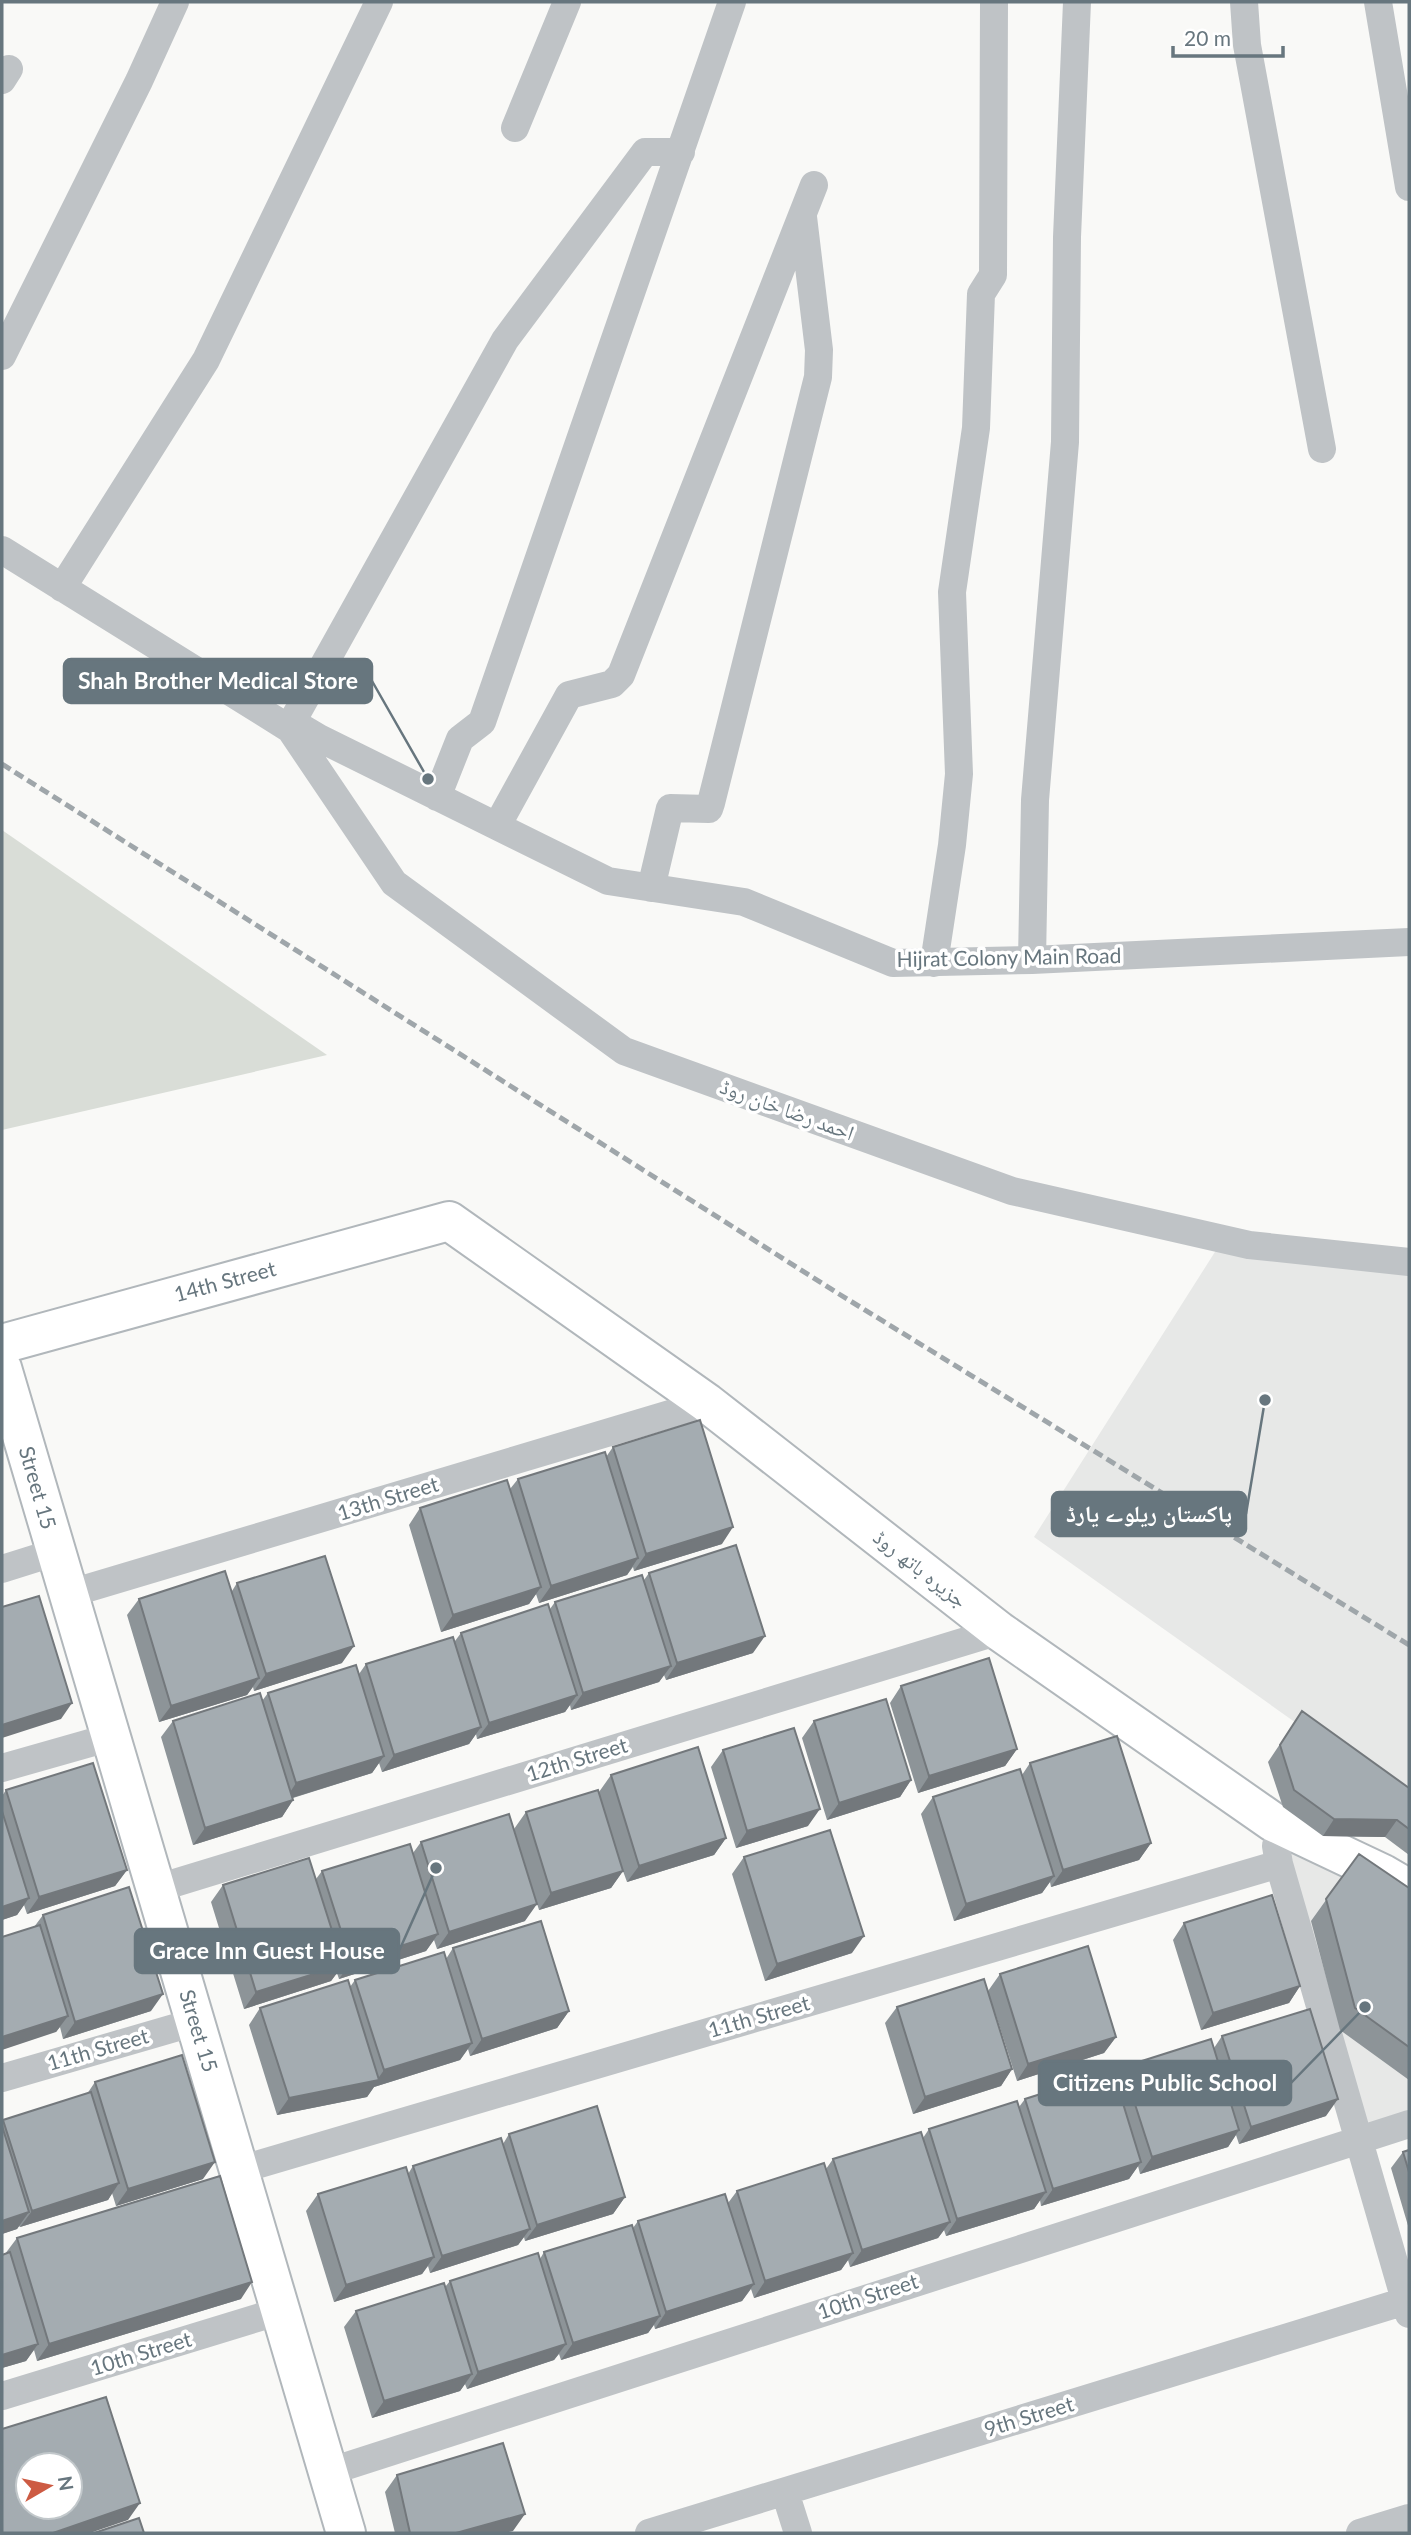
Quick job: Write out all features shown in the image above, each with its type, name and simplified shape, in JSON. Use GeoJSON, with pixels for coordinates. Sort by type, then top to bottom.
{"type":"FeatureCollection","features":[{"type":"Feature","properties":{"kind":"street"},"geometry":{"type":"LineString","coordinates":[[2,356],[139,81],[175,2]]}},
{"type":"Feature","properties":{"kind":"street"},"geometry":{"type":"LineString","coordinates":[[62,588],[206,360],[379,2]]}},
{"type":"Feature","properties":{"kind":"street"},"geometry":{"type":"LineString","coordinates":[[515,128],[567,2]]}},
{"type":"Feature","properties":{"kind":"street"},"geometry":{"type":"LineString","coordinates":[[437,797],[460,739],[482,722],[732,2]]}},
{"type":"Feature","properties":{"kind":"street"},"geometry":{"type":"LineString","coordinates":[[934,963],[953,845],[959,775],[952,592],[976,428],[981,294],[993,275],[993,2]]}},
{"type":"Feature","properties":{"kind":"street"},"geometry":{"type":"LineString","coordinates":[[1032,960],[1035,800],[1065,443],[1067,237],[1077,2]]}},
{"type":"Feature","properties":{"kind":"street"},"geometry":{"type":"LineString","coordinates":[[1244,2],[1247,45],[1322,450]]}},
{"type":"Feature","properties":{"kind":"street"},"geometry":{"type":"LineString","coordinates":[[1378,2],[1409,187]]}},
{"type":"Feature","properties":{"kind":"street"},"geometry":{"type":"LineString","coordinates":[[291,725],[505,340],[645,152],[681,152]]}},
{"type":"Feature","properties":{"kind":"street"},"geometry":{"type":"LineString","coordinates":[[497,826],[569,695],[612,684],[621,675],[814,185]]}},
{"type":"Feature","properties":{"kind":"street"},"geometry":{"type":"LineString","coordinates":[[651,888],[670,808],[703,810],[709,809],[711,803],[818,377],[819,350],[803,213]]}},
{"type":"Feature","properties":{"kind":"street","name":"Hijrat Colony Main Road"},"geometry":{"type":"LineString","coordinates":[[2,550],[291,725],[608,881],[744,902],[893,963],[1032,960],[1409,942]]}},
{"type":"Feature","properties":{"kind":"street","name":"احمد رضا خان روڈ"},"geometry":{"type":"LineString","coordinates":[[291,725],[394,883],[624,1051],[1012,1191],[1249,1245],[1409,1262]]}},
{"type":"Feature","properties":{"kind":"street","name":"14th Street"},"geometry":{"type":"LineString","coordinates":[[2,1344],[449,1222]]}},
{"type":"Feature","properties":{"kind":"street","name":"جزیرہ باتھ روڈ"},"geometry":{"type":"LineString","coordinates":[[449,1222],[707,1403],[999,1631],[1272,1822],[1409,1889]]}},
{"type":"Feature","properties":{"kind":"street","name":"Street 15"},"geometry":{"type":"LineString","coordinates":[[2,1368],[346,2533]]}},
{"type":"Feature","properties":{"kind":"street","name":"13th Street"},"geometry":{"type":"LineString","coordinates":[[68,1594],[707,1403]]}},
{"type":"Feature","properties":{"kind":"street"},"geometry":{"type":"LineString","coordinates":[[2,1569],[56,1552]]}},
{"type":"Feature","properties":{"kind":"street","name":"12th Street"},"geometry":{"type":"LineString","coordinates":[[155,1889],[999,1631]]}},
{"type":"Feature","properties":{"kind":"street"},"geometry":{"type":"LineString","coordinates":[[2,1768],[111,1737]]}},
{"type":"Feature","properties":{"kind":"street"},"geometry":{"type":"LineString","coordinates":[[1272,1822],[1279,1864],[1408,2305]]}},
{"type":"Feature","properties":{"kind":"street","name":"11th Street"},"geometry":{"type":"LineString","coordinates":[[239,2170],[1279,1864]]}},
{"type":"Feature","properties":{"kind":"street","name":"11th Street"},"geometry":{"type":"LineString","coordinates":[[2,2078],[195,2022]]}},
{"type":"Feature","properties":{"kind":"street","name":"10th Street"},"geometry":{"type":"LineString","coordinates":[[328,2472],[1409,2124]]}},
{"type":"Feature","properties":{"kind":"street","name":"9th Street"},"geometry":{"type":"LineString","coordinates":[[649,2533],[1408,2305]]}},
{"type":"Feature","properties":{"kind":"street","name":"10th Street"},"geometry":{"type":"LineString","coordinates":[[2,2396],[281,2311]]}},
{"type":"Feature","properties":{"kind":"street"},"geometry":{"type":"LineString","coordinates":[[785,2492],[798,2533]]}},
{"type":"Feature","properties":{"kind":"street"},"geometry":{"type":"LineString","coordinates":[[1360,2533],[1409,2518]]}},
{"type":"Feature","properties":{"kind":"shaded area"},"geometry":{"type":"Polygon","coordinates":[[[2,830],[327,1055],[2,1130],[2,830]]]}},
{"type":"Feature","properties":{"kind":"shaded area"},"geometry":{"type":"Polygon","coordinates":[[[1220,1244],[1409,1264],[1409,1803],[1034,1537],[1220,1244]]]}},
{"type":"Feature","properties":{"kind":"shaded area"},"geometry":{"type":"Polygon","coordinates":[[[1273,1822],[1409,1889],[1409,2124],[1359,2139],[1273,1822]]]}},
{"type":"Feature","properties":{"kind":"building"},"geometry":{"type":"Polygon","coordinates":[[[700,1420],[733,1527],[646,1554],[613,1447],[700,1420]]]}},
{"type":"Feature","properties":{"kind":"building"},"geometry":{"type":"Polygon","coordinates":[[[605,1452],[638,1558],[551,1586],[518,1479],[605,1452]]]}},
{"type":"Feature","properties":{"kind":"building"},"geometry":{"type":"Polygon","coordinates":[[[507,1480],[541,1587],[453,1615],[420,1508],[507,1480]]]}},
{"type":"Feature","properties":{"kind":"building"},"geometry":{"type":"Polygon","coordinates":[[[736,1545],[765,1636],[677,1663],[649,1573],[736,1545]]]}},
{"type":"Feature","properties":{"kind":"building"},"geometry":{"type":"Polygon","coordinates":[[[325,1556],[354,1646],[266,1674],[237,1583],[325,1556]]]}},
{"type":"Feature","properties":{"kind":"building"},"geometry":{"type":"Polygon","coordinates":[[[225,1571],[259,1678],[171,1706],[139,1599],[225,1571]]]}},
{"type":"Feature","properties":{"kind":"building"},"geometry":{"type":"Polygon","coordinates":[[[642,1575],[671,1666],[583,1693],[555,1602],[642,1575]]]}},
{"type":"Feature","properties":{"kind":"building"},"geometry":{"type":"Polygon","coordinates":[[[39,1596],[72,1703],[2,1725],[2,1607],[39,1596]]]}},
{"type":"Feature","properties":{"kind":"building"},"geometry":{"type":"Polygon","coordinates":[[[548,1604],[577,1695],[489,1723],[461,1633],[548,1604]]]}},
{"type":"Feature","properties":{"kind":"building"},"geometry":{"type":"Polygon","coordinates":[[[453,1637],[481,1727],[394,1755],[366,1664],[453,1637]]]}},
{"type":"Feature","properties":{"kind":"building"},"geometry":{"type":"Polygon","coordinates":[[[989,1658],[1017,1749],[929,1776],[901,1686],[989,1658]]]}},
{"type":"Feature","properties":{"kind":"building"},"geometry":{"type":"Polygon","coordinates":[[[356,1665],[384,1756],[296,1783],[268,1693],[356,1665]]]}},
{"type":"Feature","properties":{"kind":"building"},"geometry":{"type":"Polygon","coordinates":[[[260,1693],[293,1800],[205,1828],[173,1721],[260,1693]]]}},
{"type":"Feature","properties":{"kind":"building"},"geometry":{"type":"Polygon","coordinates":[[[886,1699],[911,1780],[839,1803],[814,1721],[886,1699]]]}},
{"type":"Feature","properties":{"kind":"building"},"geometry":{"type":"Polygon","coordinates":[[[1302,1711],[1409,1788],[1409,1829],[1397,1820],[1334,1819],[1294,1790],[1280,1745],[1302,1711]]]}},
{"type":"Feature","properties":{"kind":"building"},"geometry":{"type":"Polygon","coordinates":[[[794,1728],[820,1809],[747,1831],[723,1750],[794,1728]]]}},
{"type":"Feature","properties":{"kind":"building"},"geometry":{"type":"Polygon","coordinates":[[[1117,1736],[1151,1843],[1063,1870],[1030,1763],[1117,1736]]]}},
{"type":"Feature","properties":{"kind":"building"},"geometry":{"type":"Polygon","coordinates":[[[698,1747],[726,1838],[639,1866],[611,1775],[698,1747]]]}},
{"type":"Feature","properties":{"kind":"building"},"geometry":{"type":"Polygon","coordinates":[[[93,1763],[127,1870],[39,1897],[6,1790],[93,1763]]]}},
{"type":"Feature","properties":{"kind":"building"},"geometry":{"type":"Polygon","coordinates":[[[1020,1769],[1054,1876],[966,1904],[933,1797],[1020,1769]]]}},
{"type":"Feature","properties":{"kind":"building"},"geometry":{"type":"Polygon","coordinates":[[[598,1790],[623,1871],[551,1893],[526,1812],[598,1790]]]}},
{"type":"Feature","properties":{"kind":"building"},"geometry":{"type":"Polygon","coordinates":[[[2,1811],[29,1898],[2,1907],[2,1811]]]}},
{"type":"Feature","properties":{"kind":"building"},"geometry":{"type":"Polygon","coordinates":[[[509,1814],[537,1904],[449,1932],[421,1842],[509,1814]]]}},
{"type":"Feature","properties":{"kind":"building"},"geometry":{"type":"Polygon","coordinates":[[[830,1830],[864,1936],[777,1964],[744,1857],[830,1830]]]}},
{"type":"Feature","properties":{"kind":"building"},"geometry":{"type":"Polygon","coordinates":[[[410,1844],[438,1934],[351,1962],[322,1871],[410,1844]]]}},
{"type":"Feature","properties":{"kind":"building"},"geometry":{"type":"Polygon","coordinates":[[[1359,1854],[1409,1888],[1409,2047],[1355,2008],[1326,1899],[1359,1854]]]}},
{"type":"Feature","properties":{"kind":"building"},"geometry":{"type":"Polygon","coordinates":[[[309,1858],[343,1965],[256,1992],[223,1885],[309,1858]]]}},
{"type":"Feature","properties":{"kind":"building"},"geometry":{"type":"Polygon","coordinates":[[[129,1887],[163,1994],[75,2022],[43,1915],[129,1887]]]}},
{"type":"Feature","properties":{"kind":"building"},"geometry":{"type":"Polygon","coordinates":[[[1272,1895],[1300,1986],[1213,2013],[1184,1923],[1272,1895]]]}},
{"type":"Feature","properties":{"kind":"building"},"geometry":{"type":"Polygon","coordinates":[[[541,1921],[569,2011],[482,2039],[453,1948],[541,1921]]]}},
{"type":"Feature","properties":{"kind":"building"},"geometry":{"type":"Polygon","coordinates":[[[40,1925],[68,2016],[2,2037],[2,1937],[40,1925]]]}},
{"type":"Feature","properties":{"kind":"building"},"geometry":{"type":"Polygon","coordinates":[[[1088,1946],[1116,2037],[1028,2064],[1000,1974],[1088,1946]]]}},
{"type":"Feature","properties":{"kind":"building"},"geometry":{"type":"Polygon","coordinates":[[[444,1952],[472,2043],[384,2070],[355,1980],[444,1952]]]}},
{"type":"Feature","properties":{"kind":"building"},"geometry":{"type":"Polygon","coordinates":[[[984,1979],[1012,2069],[925,2097],[897,2007],[984,1979]]]}},
{"type":"Feature","properties":{"kind":"building"},"geometry":{"type":"Polygon","coordinates":[[[348,1980],[379,2080],[289,2098],[260,2008],[348,1980]]]}},
{"type":"Feature","properties":{"kind":"building"},"geometry":{"type":"Polygon","coordinates":[[[1310,2009],[1338,2099],[1251,2127],[1222,2036],[1310,2009]]]}},
{"type":"Feature","properties":{"kind":"building"},"geometry":{"type":"Polygon","coordinates":[[[1211,2039],[1239,2130],[1152,2157],[1123,2067],[1211,2039]]]}},
{"type":"Feature","properties":{"kind":"building"},"geometry":{"type":"Polygon","coordinates":[[[182,2055],[215,2162],[128,2189],[95,2082],[182,2055]]]}},
{"type":"Feature","properties":{"kind":"building"},"geometry":{"type":"Polygon","coordinates":[[[1113,2071],[1141,2162],[1053,2189],[1025,2099],[1113,2071]]]}},
{"type":"Feature","properties":{"kind":"building"},"geometry":{"type":"Polygon","coordinates":[[[91,2092],[119,2183],[32,2211],[3,2120],[91,2092]]]}},
{"type":"Feature","properties":{"kind":"building"},"geometry":{"type":"Polygon","coordinates":[[[1017,2101],[1046,2192],[957,2219],[929,2129],[1017,2101]]]}},
{"type":"Feature","properties":{"kind":"building"},"geometry":{"type":"Polygon","coordinates":[[[597,2106],[625,2197],[537,2225],[509,2134],[597,2106]]]}},
{"type":"Feature","properties":{"kind":"building"},"geometry":{"type":"Polygon","coordinates":[[[2,2126],[29,2212],[2,2221],[2,2126]]]}},
{"type":"Feature","properties":{"kind":"building"},"geometry":{"type":"Polygon","coordinates":[[[921,2132],[950,2222],[862,2250],[833,2159],[921,2132]]]}},
{"type":"Feature","properties":{"kind":"building"},"geometry":{"type":"Polygon","coordinates":[[[501,2138],[530,2229],[442,2256],[413,2166],[501,2138]]]}},
{"type":"Feature","properties":{"kind":"building"},"geometry":{"type":"Polygon","coordinates":[[[1409,2150],[1409,2172],[1403,2152],[1409,2150]]]}},
{"type":"Feature","properties":{"kind":"building"},"geometry":{"type":"Polygon","coordinates":[[[824,2163],[853,2253],[765,2281],[737,2191],[824,2163]]]}},
{"type":"Feature","properties":{"kind":"building"},"geometry":{"type":"Polygon","coordinates":[[[406,2167],[434,2257],[346,2285],[318,2194],[406,2167]]]}},
{"type":"Feature","properties":{"kind":"building"},"geometry":{"type":"Polygon","coordinates":[[[220,2176],[252,2282],[49,2344],[17,2238],[220,2176]]]}},
{"type":"Feature","properties":{"kind":"building"},"geometry":{"type":"Polygon","coordinates":[[[725,2194],[754,2284],[666,2312],[638,2221],[725,2194]]]}},
{"type":"Feature","properties":{"kind":"building"},"geometry":{"type":"Polygon","coordinates":[[[632,2225],[660,2316],[573,2343],[544,2252],[632,2225]]]}},
{"type":"Feature","properties":{"kind":"building"},"geometry":{"type":"Polygon","coordinates":[[[10,2252],[38,2344],[2,2355],[2,2255],[10,2252]]]}},
{"type":"Feature","properties":{"kind":"building"},"geometry":{"type":"Polygon","coordinates":[[[538,2253],[566,2344],[478,2372],[450,2281],[538,2253]]]}},
{"type":"Feature","properties":{"kind":"building"},"geometry":{"type":"Polygon","coordinates":[[[444,2283],[472,2374],[384,2401],[356,2311],[444,2283]]]}},
{"type":"Feature","properties":{"kind":"building"},"geometry":{"type":"Polygon","coordinates":[[[106,2397],[140,2503],[53,2533],[2,2533],[2,2429],[106,2397]]]}},
{"type":"Feature","properties":{"kind":"building"},"geometry":{"type":"Polygon","coordinates":[[[503,2443],[525,2514],[456,2533],[410,2533],[397,2475],[503,2443]]]}},
{"type":"Feature","properties":{"kind":"building"},"geometry":{"type":"Polygon","coordinates":[[[139,2518],[144,2533],[94,2533],[139,2518]]]}},
{"type":"Feature","properties":{"kind":"railway"},"geometry":{"type":"LineString","coordinates":[[2,764],[839,1294],[1409,1645]]}},
{"type":"Feature","properties":{"kind":"place","name":"Shah Brother Medical Store"},"geometry":{"type":"Point","coordinates":[428,779]}},
{"type":"Feature","properties":{"kind":"place","name":"پاکستان ریلوے یارڈ"},"geometry":{"type":"Point","coordinates":[1265,1400]}},
{"type":"Feature","properties":{"kind":"place","name":"Grace Inn Guest House"},"geometry":{"type":"Point","coordinates":[436,1868]}},
{"type":"Feature","properties":{"kind":"place","name":"Citizens Public School"},"geometry":{"type":"Point","coordinates":[1365,2007]}}]}
